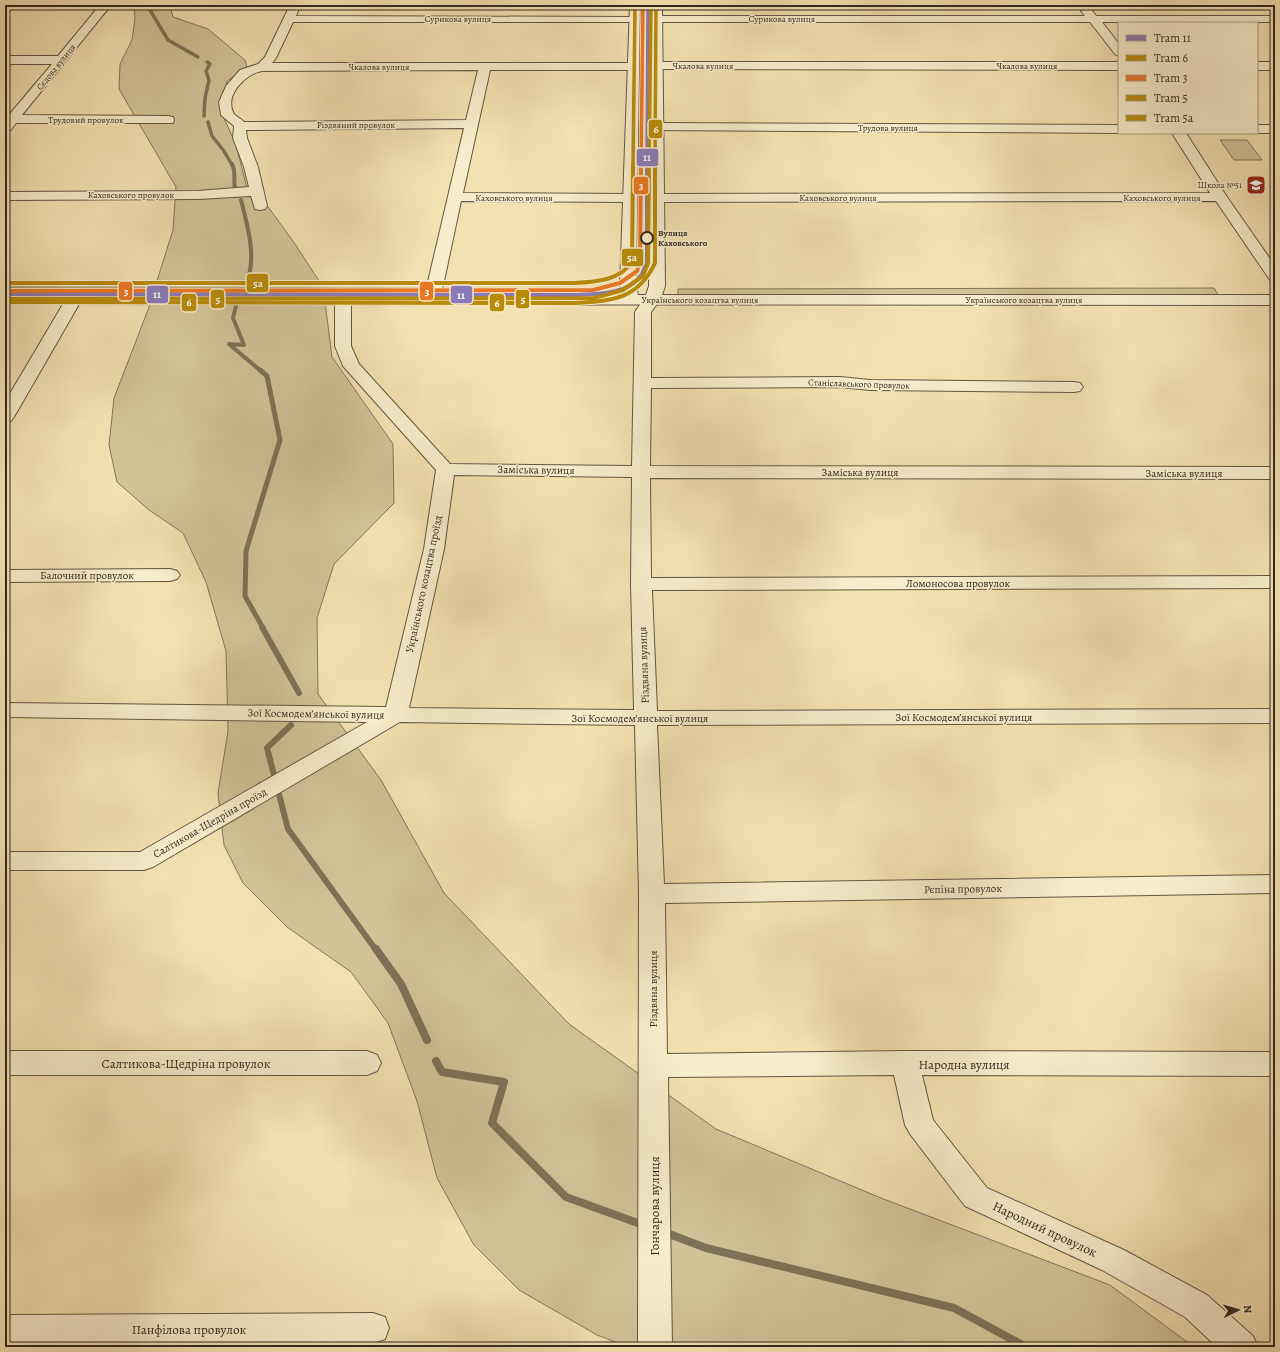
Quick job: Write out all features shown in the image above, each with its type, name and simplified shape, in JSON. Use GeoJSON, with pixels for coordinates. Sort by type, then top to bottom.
{"type":"FeatureCollection","features":[{"type":"Feature","properties":{"kind":"street","name":"Сєдова вулиця"},"geometry":{"type":"LineString","coordinates":[[8,122],[106,5]]}},
{"type":"Feature","properties":{"kind":"street"},"geometry":{"type":"LineString","coordinates":[[262,67],[270,58],[296,5]]}},
{"type":"Feature","properties":{"kind":"street","name":"Різдвяна вулиця"},"geometry":{"type":"LineString","coordinates":[[635,5],[646,19],[657,66],[657,198],[642,297]]}},
{"type":"Feature","properties":{"kind":"street","name":"Різдвяна вулиця"},"geometry":{"type":"LineString","coordinates":[[653,1066],[652,894],[641,584],[643,382],[642,297],[630,198],[633,66],[646,19],[657,5]]}},
{"type":"Feature","properties":{"kind":"street"},"geometry":{"type":"LineString","coordinates":[[1083,5],[1118,51]]}},
{"type":"Feature","properties":{"kind":"street","name":"Сурикова вулиця"},"geometry":{"type":"LineString","coordinates":[[288,19],[1275,19]]}},
{"type":"Feature","properties":{"kind":"street"},"geometry":{"type":"LineString","coordinates":[[5,60],[61,60]]}},
{"type":"Feature","properties":{"kind":"street"},"geometry":{"type":"LineString","coordinates":[[435,286],[485,66]]}},
{"type":"Feature","properties":{"kind":"street","name":"Чкалова вулиця"},"geometry":{"type":"LineString","coordinates":[[240,126],[236,121],[227,115],[225,103],[228,94],[244,73],[262,67],[1118,66]]}},
{"type":"Feature","properties":{"kind":"street"},"geometry":{"type":"LineString","coordinates":[[1258,66],[1275,66]]}},
{"type":"Feature","properties":{"kind":"street","name":"Трудовий провулок"},"geometry":{"type":"LineString","coordinates":[[8,122],[168,120]]}},
{"type":"Feature","properties":{"kind":"street","name":"Різдвяний провулок"},"geometry":{"type":"LineString","coordinates":[[240,126],[472,124]]}},
{"type":"Feature","properties":{"kind":"street"},"geometry":{"type":"LineString","coordinates":[[240,126],[240,138],[251,167],[260,206]]}},
{"type":"Feature","properties":{"kind":"street","name":"Трудова вулиця"},"geometry":{"type":"LineString","coordinates":[[657,127],[1118,129]]}},
{"type":"Feature","properties":{"kind":"street"},"geometry":{"type":"LineString","coordinates":[[1258,129],[1275,129]]}},
{"type":"Feature","properties":{"kind":"street"},"geometry":{"type":"LineString","coordinates":[[1180,134],[1220,198],[1275,277]]}},
{"type":"Feature","properties":{"kind":"street","name":"Каховського провулок"},"geometry":{"type":"LineString","coordinates":[[5,196],[198,195],[257,192]]}},
{"type":"Feature","properties":{"kind":"street","name":"Каховського вулиця"},"geometry":{"type":"LineString","coordinates":[[455,198],[1220,198]]}},
{"type":"Feature","properties":{"kind":"street","name":"Українського козацтва вулиця"},"geometry":{"type":"LineString","coordinates":[[5,285],[435,286],[642,297]]}},
{"type":"Feature","properties":{"kind":"street","name":"Українського козацтва вулиця"},"geometry":{"type":"LineString","coordinates":[[5,299],[343,300],[642,297],[1271,296]]}},
{"type":"Feature","properties":{"kind":"street"},"geometry":{"type":"LineString","coordinates":[[5,417],[74,299]]}},
{"type":"Feature","properties":{"kind":"street"},"geometry":{"type":"LineString","coordinates":[[343,300],[343,346],[351,366],[445,469]]}},
{"type":"Feature","properties":{"kind":"street","name":"Станіславського провулок"},"geometry":{"type":"LineString","coordinates":[[643,382],[840,382],[870,385],[1074,387]]}},
{"type":"Feature","properties":{"kind":"street","name":"Заміська вулиця"},"geometry":{"type":"LineString","coordinates":[[445,469],[641,472],[1275,473]]}},
{"type":"Feature","properties":{"kind":"street","name":"Українського козацтва проїзд"},"geometry":{"type":"LineString","coordinates":[[396,714],[434,548],[445,469]]}},
{"type":"Feature","properties":{"kind":"street","name":"Балочний провулок"},"geometry":{"type":"LineString","coordinates":[[5,576],[170,575]]}},
{"type":"Feature","properties":{"kind":"street","name":"Ломоносова провулок"},"geometry":{"type":"LineString","coordinates":[[641,584],[1275,582]]}},
{"type":"Feature","properties":{"kind":"street","name":"Зої Космодем’янської вулиця"},"geometry":{"type":"LineString","coordinates":[[5,710],[646,718],[1275,716]]}},
{"type":"Feature","properties":{"kind":"street","name":"Салтикова-Щедріна проїзд"},"geometry":{"type":"LineString","coordinates":[[5,861],[144,861],[396,714]]}},
{"type":"Feature","properties":{"kind":"street","name":"Рєпіна провулок"},"geometry":{"type":"LineString","coordinates":[[652,894],[1275,884]]}},
{"type":"Feature","properties":{"kind":"street","name":"Салтикова-Щедріна провулок"},"geometry":{"type":"LineString","coordinates":[[5,1064],[367,1063]]}},
{"type":"Feature","properties":{"kind":"street","name":"Народний провулок"},"geometry":{"type":"LineString","coordinates":[[905,1064],[920,1126],[976,1197],[1113,1260],[1196,1306],[1241,1347]]}},
{"type":"Feature","properties":{"kind":"street","name":"Народна вулиця"},"geometry":{"type":"LineString","coordinates":[[653,1066],[1275,1064]]}},
{"type":"Feature","properties":{"kind":"street","name":"Гончарова вулиця"},"geometry":{"type":"LineString","coordinates":[[653,1066],[655,1347]]}},
{"type":"Feature","properties":{"kind":"street","name":"Панфілова провулок"},"geometry":{"type":"LineString","coordinates":[[5,1330],[373,1328]]}},
{"type":"Feature","properties":{"kind":"shaded area"},"geometry":{"type":"Polygon","coordinates":[[[134,5],[170,5],[173,17],[208,29],[245,60],[247,67],[227,81],[220,109],[236,145],[247,188],[269,208],[321,284],[156,284],[173,230],[176,187],[119,89],[120,64],[132,40],[135,19],[134,5]]]}},
{"type":"Feature","properties":{"kind":"shaded area"},"geometry":{"type":"Polygon","coordinates":[[[1220,140],[1247,140],[1262,160],[1234,160],[1220,140]]]}},
{"type":"Feature","properties":{"kind":"shaded area"},"geometry":{"type":"Polygon","coordinates":[[[5,287],[562,288],[561,298],[5,297],[5,287]]]}},
{"type":"Feature","properties":{"kind":"shaded area"},"geometry":{"type":"Polygon","coordinates":[[[1214,288],[1220,298],[678,298],[678,289],[1214,288]]]}},
{"type":"Feature","properties":{"kind":"shaded area"},"geometry":{"type":"Polygon","coordinates":[[[151,302],[325,302],[332,357],[393,444],[394,503],[334,564],[317,618],[318,694],[381,780],[444,893],[569,1024],[716,1129],[881,1198],[1110,1285],[1194,1347],[628,1347],[597,1335],[519,1290],[474,1245],[437,1178],[417,1101],[388,1023],[351,972],[287,927],[243,883],[224,845],[218,793],[228,731],[226,651],[206,582],[183,533],[149,510],[117,482],[109,445],[114,398],[151,302]]]}},
{"type":"Feature","properties":{"kind":"waterway"},"geometry":{"type":"LineString","coordinates":[[147,5],[168,40],[198,57]]}},
{"type":"Feature","properties":{"kind":"waterway"},"geometry":{"type":"LineString","coordinates":[[204,116],[205,98],[209,80],[206,71],[210,64],[207,62]]}},
{"type":"Feature","properties":{"kind":"waterway"},"geometry":{"type":"LineString","coordinates":[[208,122],[212,136],[224,151],[232,165]]}},
{"type":"Feature","properties":{"kind":"waterway"},"geometry":{"type":"LineString","coordinates":[[232,164],[236,192]]}},
{"type":"Feature","properties":{"kind":"waterway"},"geometry":{"type":"LineString","coordinates":[[241,200],[251,251],[250,271],[247,280]]}},
{"type":"Feature","properties":{"kind":"waterway"},"geometry":{"type":"LineString","coordinates":[[236,306],[233,318],[244,345],[229,344],[261,371]]}},
{"type":"Feature","properties":{"kind":"waterway"},"geometry":{"type":"LineString","coordinates":[[260,370],[267,376],[280,440],[246,551],[245,596],[263,628]]}},
{"type":"Feature","properties":{"kind":"waterway"},"geometry":{"type":"LineString","coordinates":[[262,627],[299,693]]}},
{"type":"Feature","properties":{"kind":"waterway"},"geometry":{"type":"LineString","coordinates":[[291,725],[267,748],[288,829],[376,950]]}},
{"type":"Feature","properties":{"kind":"waterway"},"geometry":{"type":"LineString","coordinates":[[376,949],[401,984],[427,1040]]}},
{"type":"Feature","properties":{"kind":"waterway"},"geometry":{"type":"LineString","coordinates":[[436,1061],[442,1072],[504,1082],[492,1123],[566,1197],[646,1226]]}},
{"type":"Feature","properties":{"kind":"waterway"},"geometry":{"type":"LineString","coordinates":[[664,1232],[706,1248],[954,1308],[1026,1347]]}},
{"type":"Feature","properties":{"kind":"tram line","name":"5а"},"geometry":{"type":"LineString","coordinates":[[5,283],[573,283],[598,281],[615,276],[623,272],[632,261],[635,5]]}},
{"type":"Feature","properties":{"kind":"tram line","name":"3"},"geometry":{"type":"LineString","coordinates":[[5,291],[573,291],[593,290],[620,283],[637,271],[640,262],[643,5]]}},
{"type":"Feature","properties":{"kind":"tram line","name":"11"},"geometry":{"type":"LineString","coordinates":[[5,294],[574,295],[611,292],[629,286],[642,274],[647,262],[648,5]]}},
{"type":"Feature","properties":{"kind":"tram line","name":"5"},"geometry":{"type":"LineString","coordinates":[[5,299],[573,299],[594,298],[623,290],[643,276],[648,263],[651,5]]}},
{"type":"Feature","properties":{"kind":"tram line","name":"6"},"geometry":{"type":"LineString","coordinates":[[5,302],[574,303],[611,299],[633,291],[642,285],[655,263],[656,5]]}},
{"type":"Feature","properties":{"kind":"place","name":"Школа №51"},"geometry":{"type":"Point","coordinates":[1256,185]}},
{"type":"Feature","properties":{"kind":"place","name":"Вулиця Каховського"},"geometry":{"type":"Point","coordinates":[647,238]}}]}
